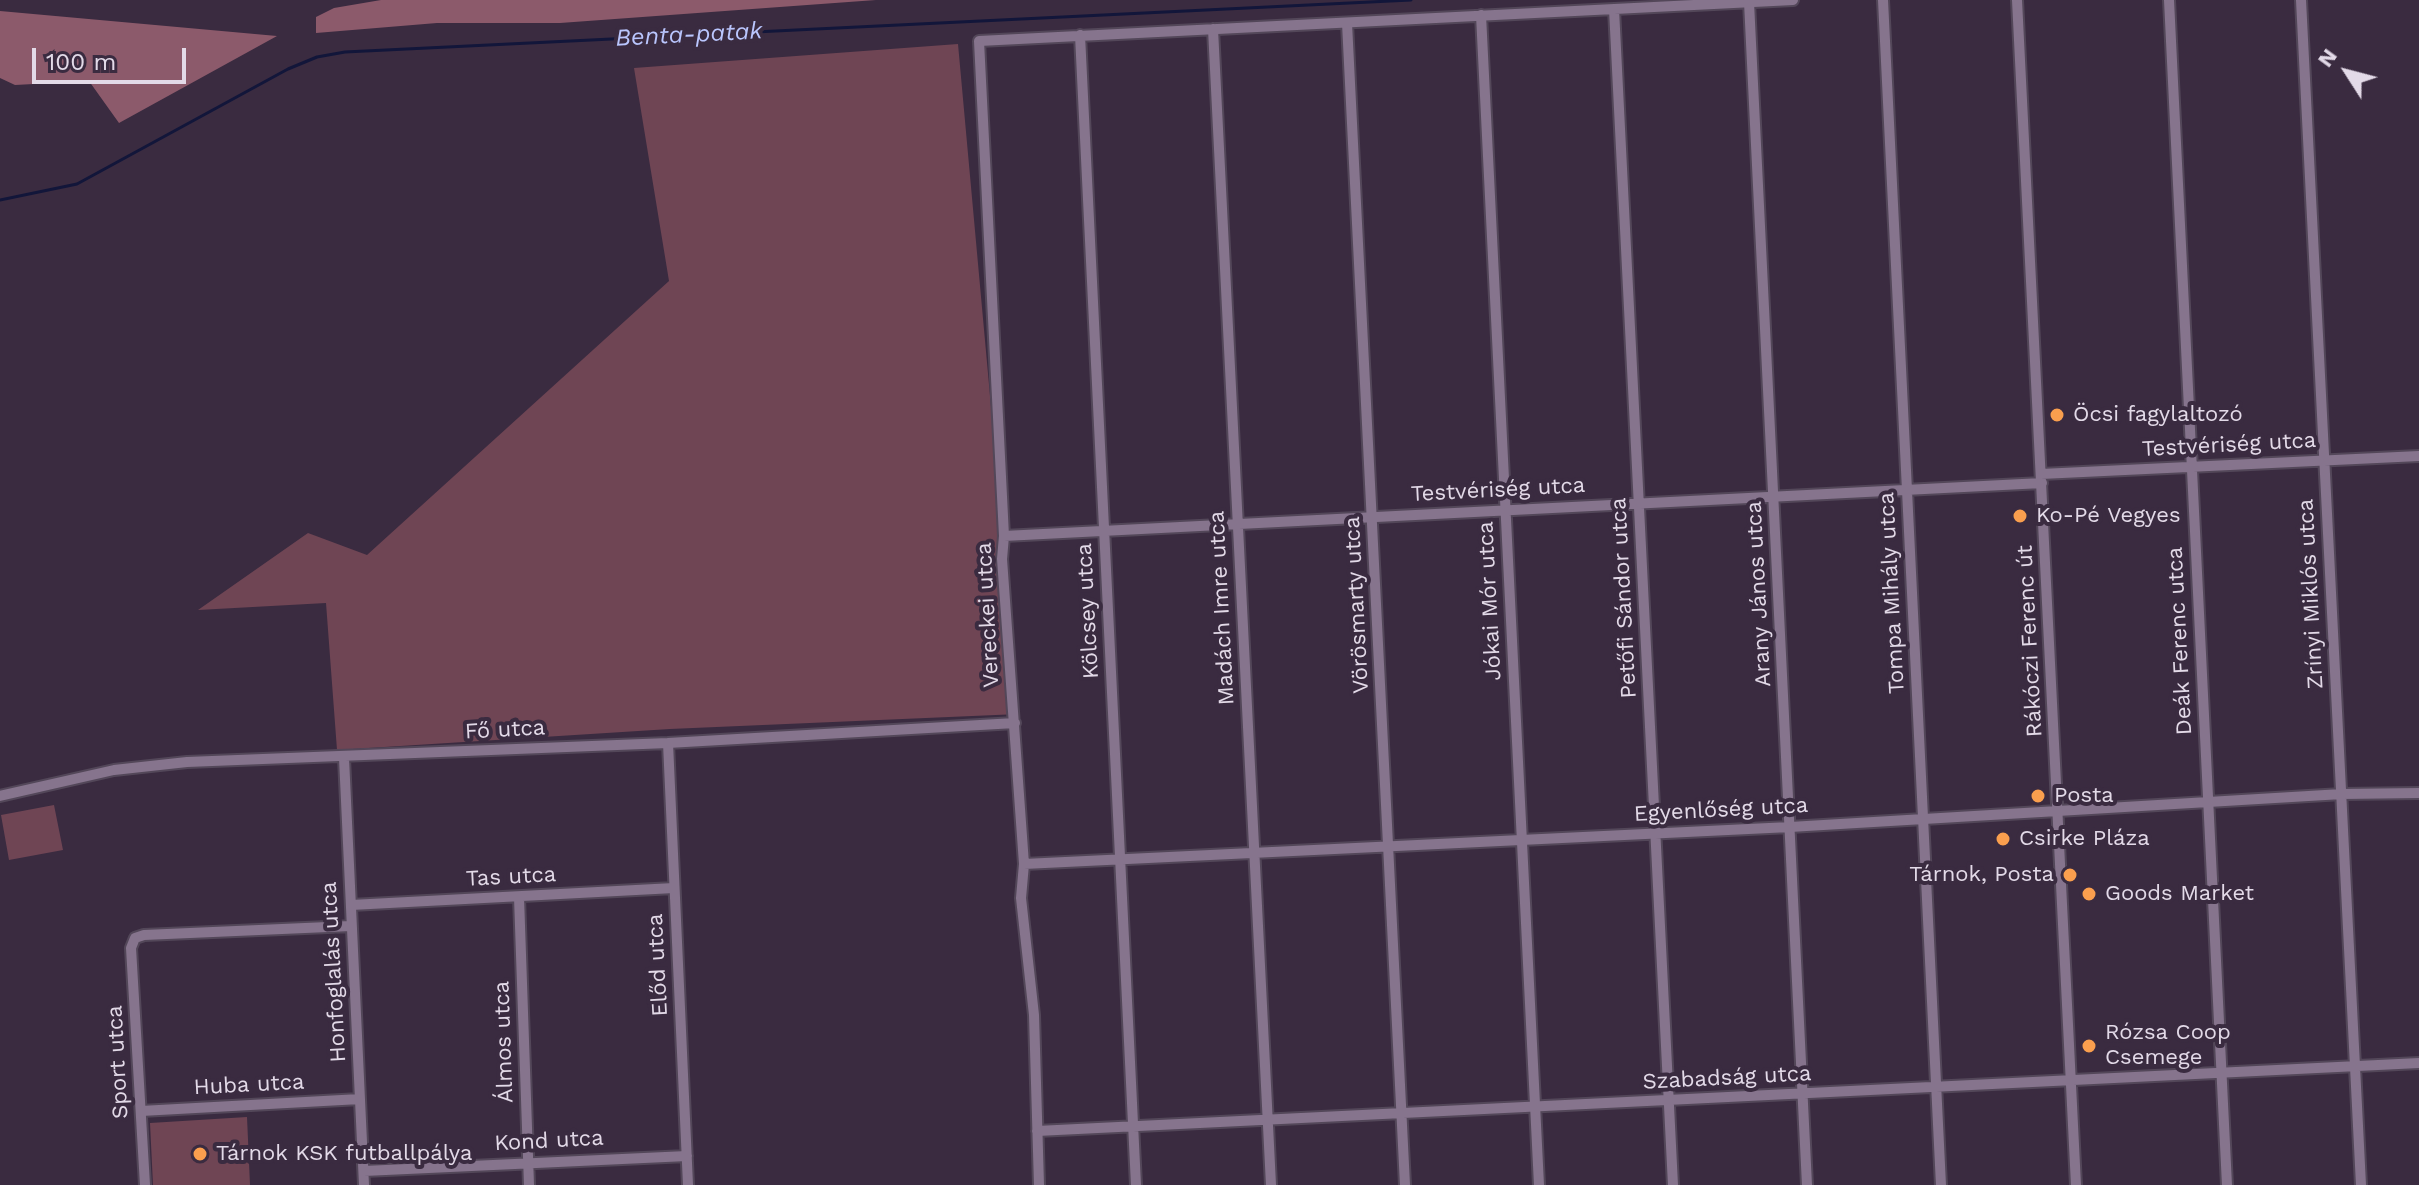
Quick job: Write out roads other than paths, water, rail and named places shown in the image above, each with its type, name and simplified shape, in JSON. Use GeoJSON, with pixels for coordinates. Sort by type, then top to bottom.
{"type":"FeatureCollection","features":[{"type":"Feature","properties":{"kind":"street"},"geometry":{"type":"LineString","coordinates":[[1080,35],[1793,0]]}},
{"type":"Feature","properties":{"kind":"street","name":"Tompa Mihály utca"},"geometry":{"type":"LineString","coordinates":[[1883,0],[1941,1185]]}},
{"type":"Feature","properties":{"kind":"street","name":"Rákóczi Ferenc út"},"geometry":{"type":"LineString","coordinates":[[2017,0],[2076,1185]]}},
{"type":"Feature","properties":{"kind":"street","name":"Deák Ferenc utca"},"geometry":{"type":"LineString","coordinates":[[2169,0],[2227,1185]]}},
{"type":"Feature","properties":{"kind":"street","name":"Zrínyi Miklós utca"},"geometry":{"type":"LineString","coordinates":[[2301,0],[2361,1185]]}},
{"type":"Feature","properties":{"kind":"street","name":"Arany János utca"},"geometry":{"type":"LineString","coordinates":[[1749,2],[1807,1185]]}},
{"type":"Feature","properties":{"kind":"street","name":"Petőfi Sándor utca"},"geometry":{"type":"LineString","coordinates":[[1614,9],[1673,1185]]}},
{"type":"Feature","properties":{"kind":"street","name":"Jókai Mór utca"},"geometry":{"type":"LineString","coordinates":[[1481,15],[1539,1185]]}},
{"type":"Feature","properties":{"kind":"street","name":"Vörösmarty utca"},"geometry":{"type":"LineString","coordinates":[[1347,23],[1405,1185]]}},
{"type":"Feature","properties":{"kind":"street","name":"Madách Imre utca"},"geometry":{"type":"LineString","coordinates":[[1213,29],[1271,1185]]}},
{"type":"Feature","properties":{"kind":"street","name":"Vereckei utca"},"geometry":{"type":"LineString","coordinates":[[1039,1185],[1033,1001],[1021,887],[1024,864],[1002,559],[1004,536],[979,41],[1080,35]]}},
{"type":"Feature","properties":{"kind":"street","name":"Kölcsey utca"},"geometry":{"type":"LineString","coordinates":[[1080,35],[1136,1185]]}},
{"type":"Feature","properties":{"kind":"street","name":"Testvériség utca"},"geometry":{"type":"LineString","coordinates":[[1004,536],[1907,490],[2192,467],[2419,456]]}},
{"type":"Feature","properties":{"kind":"street","name":"Fő utca"},"geometry":{"type":"LineString","coordinates":[[0,796],[71,778],[187,762],[668,743],[1015,723]]}},
{"type":"Feature","properties":{"kind":"street","name":"Előd utca"},"geometry":{"type":"LineString","coordinates":[[668,743],[688,1185]]}},
{"type":"Feature","properties":{"kind":"street","name":"Honfoglalás utca"},"geometry":{"type":"LineString","coordinates":[[344,758],[364,1185]]}},
{"type":"Feature","properties":{"kind":"street","name":"Egyenlőség utca"},"geometry":{"type":"LineString","coordinates":[[1024,864],[1790,827],[2342,794],[2419,793]]}},
{"type":"Feature","properties":{"kind":"street","name":"Tas utca"},"geometry":{"type":"LineString","coordinates":[[351,905],[674,888]]}},
{"type":"Feature","properties":{"kind":"street","name":"Álmos utca"},"geometry":{"type":"LineString","coordinates":[[519,897],[529,1185]]}},
{"type":"Feature","properties":{"kind":"street","name":"Sport utca"},"geometry":{"type":"LineString","coordinates":[[145,1185],[131,948],[135,938],[144,935],[351,926]]}},
{"type":"Feature","properties":{"kind":"street","name":"Szabadság utca"},"geometry":{"type":"LineString","coordinates":[[1037,1131],[2419,1063]]}},
{"type":"Feature","properties":{"kind":"street","name":"Huba utca"},"geometry":{"type":"LineString","coordinates":[[141,1111],[360,1099]]}},
{"type":"Feature","properties":{"kind":"street","name":"Kond utca"},"geometry":{"type":"LineString","coordinates":[[364,1171],[687,1156]]}},
{"type":"Feature","properties":{"kind":"waterway","name":"Benta-patak"},"geometry":{"type":"LineString","coordinates":[[0,200],[77,184],[288,69],[317,57],[345,52],[1411,0]]}},
{"type":"Feature","properties":{"kind":"place","name":"Öcsi fagylaltozó"},"geometry":{"type":"Point","coordinates":[2057,415]}},
{"type":"Feature","properties":{"kind":"place","name":"Ko-Pé Vegyes"},"geometry":{"type":"Point","coordinates":[2020,516]}},
{"type":"Feature","properties":{"kind":"place","name":"Posta"},"geometry":{"type":"Point","coordinates":[2038,796]}},
{"type":"Feature","properties":{"kind":"place","name":"Csirke Pláza"},"geometry":{"type":"Point","coordinates":[2003,839]}},
{"type":"Feature","properties":{"kind":"place","name":"Tárnok, Posta"},"geometry":{"type":"Point","coordinates":[2070,875]}},
{"type":"Feature","properties":{"kind":"place","name":"Goods Market"},"geometry":{"type":"Point","coordinates":[2089,894]}},
{"type":"Feature","properties":{"kind":"place","name":"Rózsa Coop Csemege"},"geometry":{"type":"Point","coordinates":[2089,1046]}},
{"type":"Feature","properties":{"kind":"place","name":"Tárnok KSK futballpálya"},"geometry":{"type":"Point","coordinates":[200,1154]}}]}
